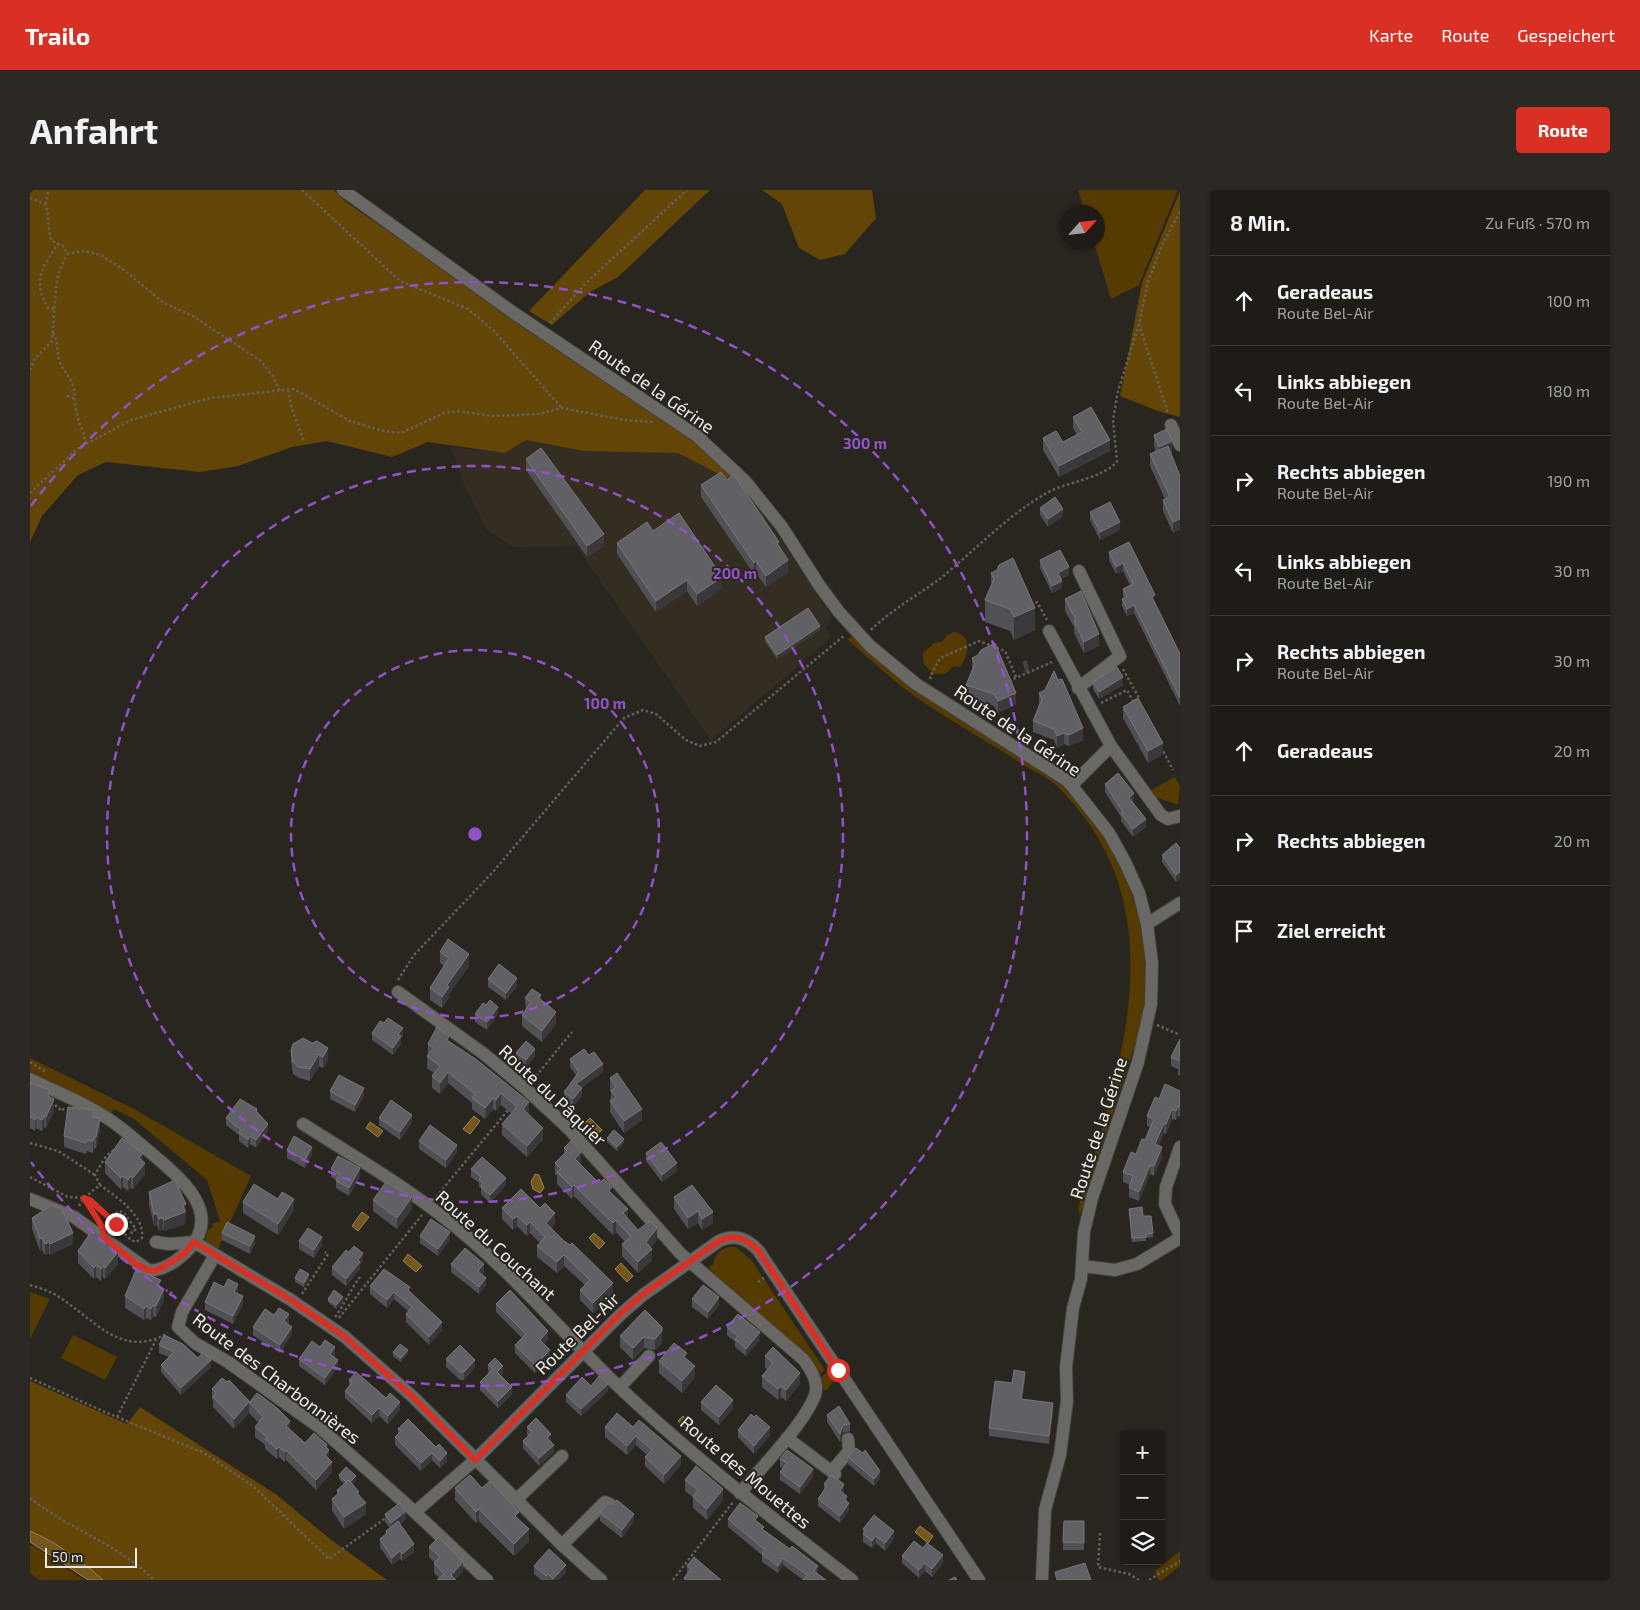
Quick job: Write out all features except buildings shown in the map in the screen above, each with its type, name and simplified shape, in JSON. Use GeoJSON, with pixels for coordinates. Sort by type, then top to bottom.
{"type":"FeatureCollection","features":[{"type":"Feature","properties":{"kind":"street","name":"Route de la Gérine"},"geometry":{"type":"LineString","coordinates":[[343,190],[542,332],[697,436],[745,481],[782,527],[819,585],[859,634],[899,672],[1072,785],[1118,849],[1133,879],[1147,924],[1151,947],[1152,984],[1148,1022],[1138,1062],[1092,1198],[1084,1232],[1082,1266],[1073,1308],[1067,1359],[1067,1401],[1060,1455],[1045,1510],[1042,1580]]}},
{"type":"Feature","properties":{"kind":"street"},"geometry":{"type":"LineString","coordinates":[[1171,424],[1180,445]]}},
{"type":"Feature","properties":{"kind":"street"},"geometry":{"type":"LineString","coordinates":[[1078,688],[1120,656],[1079,571]]}},
{"type":"Feature","properties":{"kind":"street"},"geometry":{"type":"LineString","coordinates":[[1049,631],[1078,688],[1111,746],[1161,815],[1168,819],[1180,816]]}},
{"type":"Feature","properties":{"kind":"street"},"geometry":{"type":"LineString","coordinates":[[1072,785],[1111,746]]}},
{"type":"Feature","properties":{"kind":"street"},"geometry":{"type":"LineString","coordinates":[[1147,924],[1180,902]]}},
{"type":"Feature","properties":{"kind":"street","name":"Route du Pâquier"},"geometry":{"type":"LineString","coordinates":[[398,992],[484,1054],[526,1089],[568,1128],[644,1215],[690,1261],[804,1360],[811,1371],[816,1387],[815,1395],[787,1438],[740,1493]]}},
{"type":"Feature","properties":{"kind":"street"},"geometry":{"type":"LineString","coordinates":[[30,1080],[102,1114],[137,1141],[175,1174],[194,1194],[203,1223],[194,1242],[184,1254],[156,1271],[148,1270],[136,1264],[104,1237],[74,1217],[30,1199]]}},
{"type":"Feature","properties":{"kind":"street","name":"Route du Couchant"},"geometry":{"type":"LineString","coordinates":[[303,1124],[428,1207],[502,1270],[583,1351]]}},
{"type":"Feature","properties":{"kind":"street"},"geometry":{"type":"LineString","coordinates":[[1082,1266],[1115,1270],[1137,1264],[1180,1237],[1165,1204],[1166,1187],[1180,1147]]}},
{"type":"Feature","properties":{"kind":"street","name":"Route Bel-Air"},"geometry":{"type":"LineString","coordinates":[[475,1460],[583,1351],[643,1294],[729,1236],[750,1242],[758,1250],[979,1580]]}},
{"type":"Feature","properties":{"kind":"street"},"geometry":{"type":"LineString","coordinates":[[156,1242],[169,1244],[194,1242],[332,1324],[372,1359],[562,1545],[601,1580]]}},
{"type":"Feature","properties":{"kind":"street","name":"Route des Charbonnières"},"geometry":{"type":"LineString","coordinates":[[214,1255],[182,1312],[178,1327],[195,1343],[236,1367],[319,1427],[415,1512],[486,1580]]}},
{"type":"Feature","properties":{"kind":"street","name":"Route des Mouettes"},"geometry":{"type":"LineString","coordinates":[[583,1351],[620,1387],[740,1493],[852,1580]]}},
{"type":"Feature","properties":{"kind":"street"},"geometry":{"type":"LineString","coordinates":[[620,1387],[649,1356]]}},
{"type":"Feature","properties":{"kind":"street"},"geometry":{"type":"LineString","coordinates":[[787,1438],[834,1472],[849,1450],[848,1440]]}},
{"type":"Feature","properties":{"kind":"street"},"geometry":{"type":"LineString","coordinates":[[516,1500],[562,1456]]}},
{"type":"Feature","properties":{"kind":"street"},"geometry":{"type":"LineString","coordinates":[[415,1512],[475,1460]]}},
{"type":"Feature","properties":{"kind":"street"},"geometry":{"type":"LineString","coordinates":[[562,1545],[605,1502],[610,1504]]}},
{"type":"Feature","properties":{"kind":"path"},"geometry":{"type":"LineString","coordinates":[[49,190],[45,204],[49,219],[48,232],[52,241],[63,246],[67,254]]}},
{"type":"Feature","properties":{"kind":"path"},"geometry":{"type":"LineString","coordinates":[[302,190],[400,282],[468,309],[494,332],[562,408]]}},
{"type":"Feature","properties":{"kind":"path"},"geometry":{"type":"LineString","coordinates":[[542,332],[587,282],[686,190]]}},
{"type":"Feature","properties":{"kind":"path"},"geometry":{"type":"LineString","coordinates":[[30,198],[45,204]]}},
{"type":"Feature","properties":{"kind":"path"},"geometry":{"type":"LineString","coordinates":[[398,992],[396,983],[414,955],[492,873],[624,718],[643,710],[656,714],[686,740],[700,746],[716,742],[837,639],[859,634],[874,627],[941,577],[1044,494],[1067,483],[1108,470],[1117,462],[1113,420],[1118,391],[1139,324],[1148,282],[1162,245],[1180,212]]}},
{"type":"Feature","properties":{"kind":"path"},"geometry":{"type":"LineString","coordinates":[[54,310],[48,308],[40,295],[39,280],[44,266],[58,244]]}},
{"type":"Feature","properties":{"kind":"path"},"geometry":{"type":"LineString","coordinates":[[67,254],[83,251],[101,255],[124,270],[164,303],[193,316],[262,362],[272,375],[280,391]]}},
{"type":"Feature","properties":{"kind":"path"},"geometry":{"type":"LineString","coordinates":[[30,370],[34,360],[52,341],[59,271],[67,254]]}},
{"type":"Feature","properties":{"kind":"path"},"geometry":{"type":"LineString","coordinates":[[1139,324],[1171,424]]}},
{"type":"Feature","properties":{"kind":"path"},"geometry":{"type":"LineString","coordinates":[[53,333],[58,341],[58,358],[64,372],[72,380],[76,399],[76,411],[86,444]]}},
{"type":"Feature","properties":{"kind":"path"},"geometry":{"type":"LineString","coordinates":[[288,390],[292,409],[304,441]]}},
{"type":"Feature","properties":{"kind":"path"},"geometry":{"type":"LineString","coordinates":[[30,493],[77,449],[131,420],[202,401],[288,390],[300,392],[350,421],[384,432],[401,433],[444,413],[458,411],[492,416],[538,414],[562,408],[624,420],[656,422],[668,417]]}},
{"type":"Feature","properties":{"kind":"path"},"geometry":{"type":"LineString","coordinates":[[67,396],[76,399]]}},
{"type":"Feature","properties":{"kind":"path"},"geometry":{"type":"LineString","coordinates":[[1026,608],[1037,602],[1052,630],[1049,631]]}},
{"type":"Feature","properties":{"kind":"path"},"geometry":{"type":"LineString","coordinates":[[933,695],[938,684],[930,677],[940,658],[979,641],[1005,651],[1016,677]]}},
{"type":"Feature","properties":{"kind":"path"},"geometry":{"type":"LineString","coordinates":[[1008,681],[1063,657]]}},
{"type":"Feature","properties":{"kind":"path"},"geometry":{"type":"LineString","coordinates":[[1090,709],[1127,690],[1136,706],[1139,705],[1139,698],[1117,659]]}},
{"type":"Feature","properties":{"kind":"path"},"geometry":{"type":"LineString","coordinates":[[1159,743],[1173,770]]}},
{"type":"Feature","properties":{"kind":"path"},"geometry":{"type":"LineString","coordinates":[[1148,1022],[1180,1035]]}},
{"type":"Feature","properties":{"kind":"path"},"geometry":{"type":"LineString","coordinates":[[332,1324],[572,1032]]}},
{"type":"Feature","properties":{"kind":"path"},"geometry":{"type":"LineString","coordinates":[[95,1175],[111,1151],[137,1141]]}},
{"type":"Feature","properties":{"kind":"path"},"geometry":{"type":"LineString","coordinates":[[30,1143],[58,1151],[95,1175],[100,1185],[132,1211],[143,1230],[142,1238],[136,1242],[131,1240],[90,1200],[68,1197],[30,1177]]}},
{"type":"Feature","properties":{"kind":"path"},"geometry":{"type":"LineString","coordinates":[[74,1217],[84,1198],[100,1185]]}},
{"type":"Feature","properties":{"kind":"path"},"geometry":{"type":"LineString","coordinates":[[84,1198],[103,1228],[104,1237]]}},
{"type":"Feature","properties":{"kind":"path"},"geometry":{"type":"LineString","coordinates":[[119,1211],[123,1212],[136,1229],[132,1233],[122,1221],[116,1213],[119,1211]]}},
{"type":"Feature","properties":{"kind":"path"},"geometry":{"type":"LineString","coordinates":[[116,1224],[122,1221]]}},
{"type":"Feature","properties":{"kind":"path"},"geometry":{"type":"LineString","coordinates":[[300,1298],[328,1254],[325,1252]]}},
{"type":"Feature","properties":{"kind":"path"},"geometry":{"type":"LineString","coordinates":[[332,1324],[346,1302],[350,1290],[360,1277]]}},
{"type":"Feature","properties":{"kind":"path"},"geometry":{"type":"LineString","coordinates":[[758,1282],[765,1277]]}},
{"type":"Feature","properties":{"kind":"path"},"geometry":{"type":"LineString","coordinates":[[30,1286],[59,1297],[115,1337],[137,1342],[156,1340],[178,1327]]}},
{"type":"Feature","properties":{"kind":"path"},"geometry":{"type":"LineString","coordinates":[[158,1286],[172,1293],[182,1312]]}},
{"type":"Feature","properties":{"kind":"path"},"geometry":{"type":"LineString","coordinates":[[117,1417],[156,1340]]}},
{"type":"Feature","properties":{"kind":"path"},"geometry":{"type":"LineString","coordinates":[[30,1378],[212,1458],[253,1486],[329,1559],[405,1503]]}},
{"type":"Feature","properties":{"kind":"path"},"geometry":{"type":"LineString","coordinates":[[673,1580],[740,1493]]}},
{"type":"Feature","properties":{"kind":"path"},"geometry":{"type":"LineString","coordinates":[[30,1498],[80,1531],[114,1548],[154,1580]]}},
{"type":"Feature","properties":{"kind":"path"},"geometry":{"type":"LineString","coordinates":[[1100,1533],[1098,1567],[1129,1574],[1138,1580]]}},
{"type":"Feature","properties":{"kind":"path"},"geometry":{"type":"LineString","coordinates":[[1150,1580],[1180,1561]]}},
{"type":"Feature","properties":{"kind":"shaded area"},"geometry":{"type":"Polygon","coordinates":[[[30,190],[334,190],[346,202],[539,336],[694,439],[746,488],[678,453],[584,451],[526,440],[505,453],[428,442],[392,457],[327,441],[292,447],[238,466],[200,472],[106,462],[78,475],[42,516],[30,542],[30,190]]]}},
{"type":"Feature","properties":{"kind":"shaded area"},"geometry":{"type":"Polygon","coordinates":[[[645,190],[710,190],[618,277],[590,292],[552,325],[529,311],[645,190]]]}},
{"type":"Feature","properties":{"kind":"shaded area"},"geometry":{"type":"Polygon","coordinates":[[[762,190],[872,190],[876,218],[845,254],[820,260],[799,248],[782,204],[762,190]]]}},
{"type":"Feature","properties":{"kind":"shaded area"},"geometry":{"type":"Polygon","coordinates":[[[1078,190],[1178,190],[1139,285],[1111,299],[1096,250],[1105,250],[1105,205],[1083,205],[1078,190]]]}},
{"type":"Feature","properties":{"kind":"shaded area"},"geometry":{"type":"Polygon","coordinates":[[[1180,191],[1180,417],[1158,411],[1120,396],[1142,283],[1180,191]]]}},
{"type":"Feature","properties":{"kind":"shaded area"},"geometry":{"type":"Polygon","coordinates":[[[526,440],[584,451],[679,453],[746,488],[832,617],[826,628],[832,637],[711,740],[576,546],[513,547],[487,530],[465,487],[451,447],[505,453],[526,440]]]}},
{"type":"Feature","properties":{"kind":"shaded area"},"geometry":{"type":"Polygon","coordinates":[[[954,632],[960,634],[967,641],[966,657],[960,667],[954,666],[945,674],[934,674],[924,664],[923,653],[934,643],[942,642],[947,635],[954,632]]]}},
{"type":"Feature","properties":{"kind":"shaded area"},"geometry":{"type":"Polygon","coordinates":[[[854,637],[889,668],[926,696],[1003,746],[1053,775],[1067,786],[1108,844],[1130,891],[1138,914],[1143,939],[1145,991],[1143,1019],[1080,1215],[1078,1209],[1110,1099],[1123,1044],[1130,988],[1129,935],[1118,882],[1095,833],[1053,782],[915,697],[847,639],[854,637]]]}},
{"type":"Feature","properties":{"kind":"shaded area"},"geometry":{"type":"Polygon","coordinates":[[[1175,777],[1180,786],[1178,805],[1155,797],[1151,790],[1175,777]]]}},
{"type":"Feature","properties":{"kind":"shaded area"},"geometry":{"type":"Polygon","coordinates":[[[30,1058],[134,1109],[251,1176],[218,1249],[205,1241],[208,1230],[213,1227],[212,1224],[220,1221],[207,1180],[134,1119],[114,1109],[110,1115],[30,1077],[30,1058]]]}},
{"type":"Feature","properties":{"kind":"shaded area"},"geometry":{"type":"Polygon","coordinates":[[[474,1116],[480,1121],[470,1134],[463,1129],[474,1116]]]}},
{"type":"Feature","properties":{"kind":"shaded area"},"geometry":{"type":"Polygon","coordinates":[[[590,1118],[602,1130],[596,1135],[585,1123],[590,1118]]]}},
{"type":"Feature","properties":{"kind":"shaded area"},"geometry":{"type":"Polygon","coordinates":[[[370,1122],[383,1131],[378,1137],[366,1128],[370,1122]]]}},
{"type":"Feature","properties":{"kind":"shaded area"},"geometry":{"type":"Polygon","coordinates":[[[535,1174],[539,1175],[544,1188],[540,1193],[533,1189],[531,1182],[535,1174]]]}},
{"type":"Feature","properties":{"kind":"shaded area"},"geometry":{"type":"Polygon","coordinates":[[[362,1212],[369,1217],[358,1231],[352,1226],[362,1212]]]}},
{"type":"Feature","properties":{"kind":"shaded area"},"geometry":{"type":"Polygon","coordinates":[[[594,1233],[605,1243],[599,1249],[589,1238],[594,1233]]]}},
{"type":"Feature","properties":{"kind":"shaded area"},"geometry":{"type":"Polygon","coordinates":[[[728,1247],[736,1247],[752,1261],[825,1370],[819,1375],[812,1360],[806,1354],[713,1275],[709,1266],[713,1265],[714,1259],[722,1250],[728,1247]]]}},
{"type":"Feature","properties":{"kind":"shaded area"},"geometry":{"type":"Polygon","coordinates":[[[408,1254],[422,1266],[416,1272],[403,1261],[408,1254]]]}},
{"type":"Feature","properties":{"kind":"shaded area"},"geometry":{"type":"Polygon","coordinates":[[[621,1263],[633,1276],[627,1282],[615,1269],[621,1263]]]}},
{"type":"Feature","properties":{"kind":"shaded area"},"geometry":{"type":"Polygon","coordinates":[[[30,1292],[50,1299],[30,1339],[30,1292]]]}},
{"type":"Feature","properties":{"kind":"shaded area"},"geometry":{"type":"Polygon","coordinates":[[[73,1335],[117,1357],[105,1380],[61,1358],[73,1335]]]}},
{"type":"Feature","properties":{"kind":"shaded area"},"geometry":{"type":"Polygon","coordinates":[[[827,1373],[833,1382],[826,1391],[821,1386],[820,1378],[827,1373]]]}},
{"type":"Feature","properties":{"kind":"shaded area"},"geometry":{"type":"Polygon","coordinates":[[[30,1381],[127,1424],[140,1407],[277,1495],[330,1539],[387,1580],[103,1580],[68,1552],[30,1531],[30,1381]]]}},
{"type":"Feature","properties":{"kind":"shaded area"},"geometry":{"type":"Polygon","coordinates":[[[683,1416],[693,1425],[688,1430],[678,1421],[683,1416]]]}},
{"type":"Feature","properties":{"kind":"shaded area"},"geometry":{"type":"Polygon","coordinates":[[[920,1526],[933,1536],[928,1543],[915,1532],[920,1526]]]}},
{"type":"Feature","properties":{"kind":"shaded area"},"geometry":{"type":"Polygon","coordinates":[[[30,1531],[68,1552],[103,1580],[88,1580],[30,1542],[30,1531]]]}},
{"type":"Feature","properties":{"kind":"shaded area"},"geometry":{"type":"Polygon","coordinates":[[[30,1545],[84,1580],[39,1580],[30,1573],[30,1545]]]}},
{"type":"Feature","properties":{"kind":"shaded area"},"geometry":{"type":"Polygon","coordinates":[[[1180,1551],[1180,1566],[1162,1580],[1158,1580],[1155,1571],[1165,1565],[1180,1551]]]}},
{"type":"Feature","properties":{"kind":"tunnel"},"geometry":{"type":"LineString","coordinates":[[1024,667],[1028,666]]}},
{"type":"Feature","properties":{"kind":"route"},"geometry":{"type":"LineString","coordinates":[[116,1224],[90,1200],[84,1198],[103,1228],[104,1237],[136,1264],[148,1270],[161,1270],[184,1254],[194,1242],[291,1300],[345,1337],[372,1359],[413,1397],[475,1460],[620,1314],[643,1294],[729,1236],[750,1242],[758,1250],[838,1370]]}}]}
